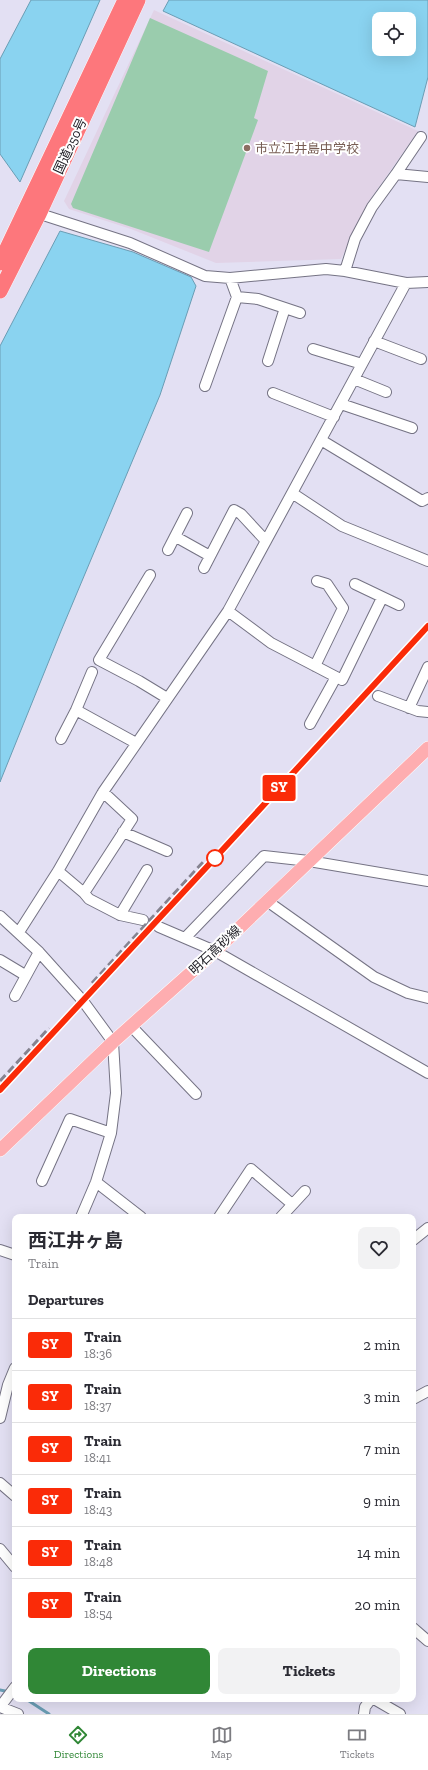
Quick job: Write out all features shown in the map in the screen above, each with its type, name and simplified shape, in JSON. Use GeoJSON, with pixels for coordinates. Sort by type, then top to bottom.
{"type":"FeatureCollection","features":[{"type":"Feature","properties":{"kind":"highway","name":"国道250号"},"geometry":{"type":"LineString","coordinates":[[0,291],[32,211],[125,0]]}},
{"type":"Feature","properties":{"kind":"highway","name":"国道250号"},"geometry":{"type":"LineString","coordinates":[[0,263],[32,211],[138,0]]}},
{"type":"Feature","properties":{"kind":"main road","name":"明石高砂線"},"geometry":{"type":"LineString","coordinates":[[0,1150],[113,1042],[215,951],[428,748]]}},
{"type":"Feature","properties":{"kind":"street"},"geometry":{"type":"LineString","coordinates":[[345,271],[355,239],[372,207],[421,137]]}},
{"type":"Feature","properties":{"kind":"street"},"geometry":{"type":"LineString","coordinates":[[396,174],[428,177]]}},
{"type":"Feature","properties":{"kind":"street"},"geometry":{"type":"LineString","coordinates":[[32,211],[130,243],[205,276],[230,278],[326,269],[345,271],[406,283],[428,282]]}},
{"type":"Feature","properties":{"kind":"street"},"geometry":{"type":"LineString","coordinates":[[205,386],[237,297],[230,278]]}},
{"type":"Feature","properties":{"kind":"street"},"geometry":{"type":"LineString","coordinates":[[19,932],[58,871],[103,792],[228,611],[406,283]]}},
{"type":"Feature","properties":{"kind":"street"},"geometry":{"type":"LineString","coordinates":[[237,297],[258,299],[300,313]]}},
{"type":"Feature","properties":{"kind":"street"},"geometry":{"type":"LineString","coordinates":[[268,361],[285,308]]}},
{"type":"Feature","properties":{"kind":"street"},"geometry":{"type":"LineString","coordinates":[[374,341],[421,359]]}},
{"type":"Feature","properties":{"kind":"street"},"geometry":{"type":"LineString","coordinates":[[313,349],[362,364]]}},
{"type":"Feature","properties":{"kind":"street"},"geometry":{"type":"LineString","coordinates":[[354,379],[386,392]]}},
{"type":"Feature","properties":{"kind":"street"},"geometry":{"type":"LineString","coordinates":[[273,393],[334,417]]}},
{"type":"Feature","properties":{"kind":"street"},"geometry":{"type":"LineString","coordinates":[[341,404],[412,428]]}},
{"type":"Feature","properties":{"kind":"street"},"geometry":{"type":"LineString","coordinates":[[321,440],[422,501],[428,498]]}},
{"type":"Feature","properties":{"kind":"street"},"geometry":{"type":"LineString","coordinates":[[292,493],[342,526],[428,561]]}},
{"type":"Feature","properties":{"kind":"street"},"geometry":{"type":"LineString","coordinates":[[204,568],[234,510],[241,514],[266,542]]}},
{"type":"Feature","properties":{"kind":"street"},"geometry":{"type":"LineString","coordinates":[[168,550],[187,513]]}},
{"type":"Feature","properties":{"kind":"street"},"geometry":{"type":"LineString","coordinates":[[176,537],[210,556]]}},
{"type":"Feature","properties":{"kind":"street"},"geometry":{"type":"LineString","coordinates":[[150,575],[99,660],[167,698]]}},
{"type":"Feature","properties":{"kind":"street"},"geometry":{"type":"LineString","coordinates":[[315,666],[343,608],[327,584],[317,581]]}},
{"type":"Feature","properties":{"kind":"street"},"geometry":{"type":"LineString","coordinates":[[355,584],[399,605]]}},
{"type":"Feature","properties":{"kind":"street"},"geometry":{"type":"LineString","coordinates":[[228,611],[271,643],[342,680],[382,598]]}},
{"type":"Feature","properties":{"kind":"street"},"geometry":{"type":"LineString","coordinates":[[409,708],[428,667]]}},
{"type":"Feature","properties":{"kind":"street"},"geometry":{"type":"LineString","coordinates":[[61,739],[76,710],[92,672]]}},
{"type":"Feature","properties":{"kind":"street"},"geometry":{"type":"LineString","coordinates":[[310,724],[336,677]]}},
{"type":"Feature","properties":{"kind":"street"},"geometry":{"type":"LineString","coordinates":[[378,696],[409,708],[428,712]]}},
{"type":"Feature","properties":{"kind":"street"},"geometry":{"type":"LineString","coordinates":[[76,710],[136,743]]}},
{"type":"Feature","properties":{"kind":"street"},"geometry":{"type":"LineString","coordinates":[[84,893],[132,819],[103,792]]}},
{"type":"Feature","properties":{"kind":"street"},"geometry":{"type":"LineString","coordinates":[[123,832],[168,851]]}},
{"type":"Feature","properties":{"kind":"street"},"geometry":{"type":"LineString","coordinates":[[185,938],[264,856],[309,860],[428,881]]}},
{"type":"Feature","properties":{"kind":"street"},"geometry":{"type":"LineString","coordinates":[[120,915],[147,870]]}},
{"type":"Feature","properties":{"kind":"street"},"geometry":{"type":"LineString","coordinates":[[58,871],[84,893],[89,900],[120,915],[143,920]]}},
{"type":"Feature","properties":{"kind":"street"},"geometry":{"type":"LineString","coordinates":[[267,901],[374,977],[408,993],[428,998]]}},
{"type":"Feature","properties":{"kind":"street"},"geometry":{"type":"LineString","coordinates":[[0,916],[39,952],[79,997],[113,1042],[116,1093],[111,1133],[96,1182],[82,1214]]}},
{"type":"Feature","properties":{"kind":"street"},"geometry":{"type":"LineString","coordinates":[[159,927],[215,951],[428,1073]]}},
{"type":"Feature","properties":{"kind":"street"},"geometry":{"type":"LineString","coordinates":[[15,996],[25,975],[39,952]]}},
{"type":"Feature","properties":{"kind":"street"},"geometry":{"type":"LineString","coordinates":[[0,960],[25,975]]}},
{"type":"Feature","properties":{"kind":"street"},"geometry":{"type":"LineString","coordinates":[[131,1026],[196,1094]]}},
{"type":"Feature","properties":{"kind":"street"},"geometry":{"type":"LineString","coordinates":[[42,1181],[70,1120],[111,1133]]}},
{"type":"Feature","properties":{"kind":"street"},"geometry":{"type":"LineString","coordinates":[[221,1214],[251,1170],[292,1204]]}},
{"type":"Feature","properties":{"kind":"street"},"geometry":{"type":"LineString","coordinates":[[96,1182],[137,1214]]}},
{"type":"Feature","properties":{"kind":"street"},"geometry":{"type":"LineString","coordinates":[[284,1214],[305,1192]]}},
{"type":"Feature","properties":{"kind":"street"},"geometry":{"type":"LineString","coordinates":[[416,1238],[428,1228]]}},
{"type":"Feature","properties":{"kind":"street"},"geometry":{"type":"LineString","coordinates":[[0,1250],[12,1254]]}},
{"type":"Feature","properties":{"kind":"street"},"geometry":{"type":"LineString","coordinates":[[0,1418],[8,1385],[12,1375]]}},
{"type":"Feature","properties":{"kind":"street"},"geometry":{"type":"LineString","coordinates":[[416,1397],[428,1391]]}},
{"type":"Feature","properties":{"kind":"street"},"geometry":{"type":"LineString","coordinates":[[0,1483],[12,1493]]}},
{"type":"Feature","properties":{"kind":"street"},"geometry":{"type":"LineString","coordinates":[[0,1549],[12,1563]]}},
{"type":"Feature","properties":{"kind":"street"},"geometry":{"type":"LineString","coordinates":[[416,1633],[428,1641]]}},
{"type":"Feature","properties":{"kind":"street"},"geometry":{"type":"LineString","coordinates":[[12,1691],[0,1707],[18,1714]]}},
{"type":"Feature","properties":{"kind":"street"},"geometry":{"type":"LineString","coordinates":[[364,1714],[365,1707],[369,1702]]}},
{"type":"Feature","properties":{"kind":"street"},"geometry":{"type":"LineString","coordinates":[[379,1702],[400,1714]]}},
{"type":"Feature","properties":{"kind":"shaded area","name":"市立江井島中学校"},"geometry":{"type":"Polygon","coordinates":[[[154,10],[418,131],[367,204],[341,259],[216,263],[131,229],[69,209],[64,201],[154,10]]]}},
{"type":"Feature","properties":{"kind":"green space"},"geometry":{"type":"Polygon","coordinates":[[[150,18],[268,71],[254,118],[258,120],[209,252],[73,208],[71,204],[150,18]]]}},
{"type":"Feature","properties":{"kind":"water"},"geometry":{"type":"Polygon","coordinates":[[[31,0],[100,0],[20,182],[0,154],[0,59],[31,0]]]}},
{"type":"Feature","properties":{"kind":"water"},"geometry":{"type":"Polygon","coordinates":[[[169,0],[428,0],[428,77],[415,127],[163,11],[169,0]]]}},
{"type":"Feature","properties":{"kind":"water"},"geometry":{"type":"Polygon","coordinates":[[[60,231],[133,252],[191,277],[196,286],[160,395],[61,631],[0,782],[0,346],[60,231]]]}},
{"type":"Feature","properties":{"kind":"waterway"},"geometry":{"type":"LineString","coordinates":[[0,1690],[10,1692]]}},
{"type":"Feature","properties":{"kind":"waterway"},"geometry":{"type":"LineString","coordinates":[[31,1702],[49,1714]]}},
{"type":"Feature","properties":{"kind":"railway"},"geometry":{"type":"LineString","coordinates":[[0,1090],[428,626]]}},
{"type":"Feature","properties":{"kind":"railway"},"geometry":{"type":"LineString","coordinates":[[92,983],[204,861]]}},
{"type":"Feature","properties":{"kind":"railway"},"geometry":{"type":"LineString","coordinates":[[0,1081],[49,1028]]}},
{"type":"Feature","properties":{"kind":"train","name":"SY"},"geometry":{"type":"LineString","coordinates":[[0,1090],[428,626]]}},
{"type":"Feature","properties":{"kind":"place","name":"市立江井島中学校"},"geometry":{"type":"Point","coordinates":[247,148]}}]}
